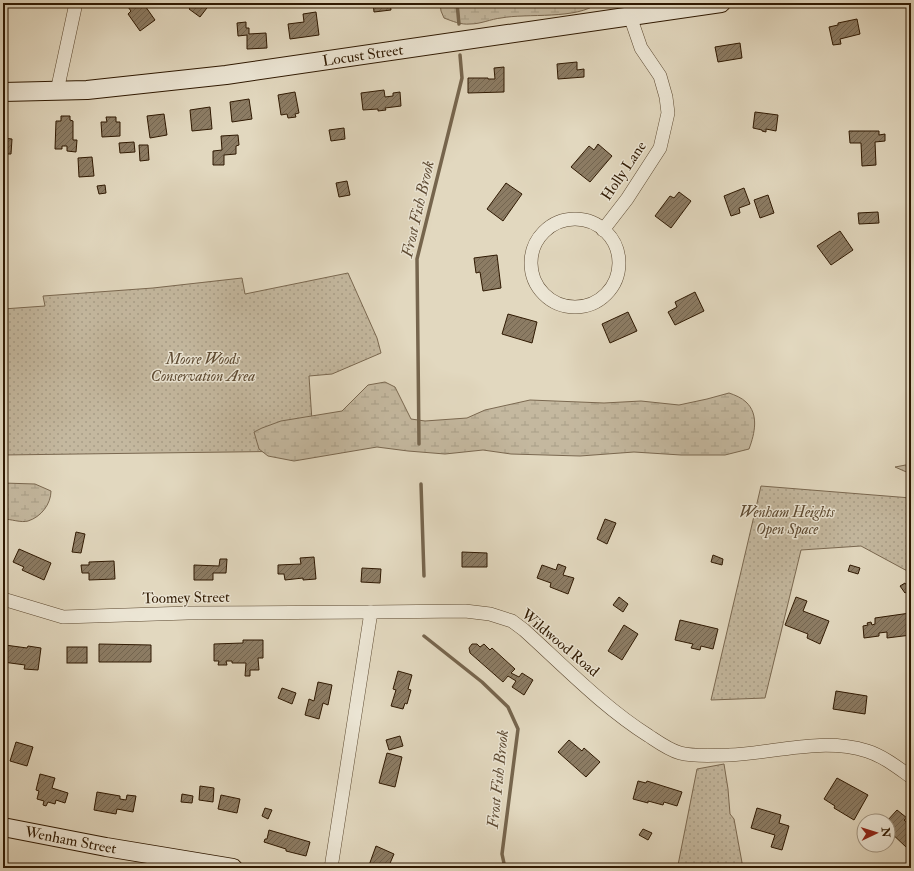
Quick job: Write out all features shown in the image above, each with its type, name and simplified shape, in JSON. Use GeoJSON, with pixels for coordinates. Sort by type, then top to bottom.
{"type":"FeatureCollection","features":[{"type":"Feature","properties":{"kind":"main road","name":"Locust Street"},"geometry":{"type":"LineString","coordinates":[[3,92],[87,90],[226,76],[721,3]]}},
{"type":"Feature","properties":{"kind":"main road","name":"Wenham Street"},"geometry":{"type":"LineString","coordinates":[[3,827],[106,847],[233,868]]}},
{"type":"Feature","properties":{"kind":"street"},"geometry":{"type":"LineString","coordinates":[[57,91],[76,3]]}},
{"type":"Feature","properties":{"kind":"street","name":"Holly Lane"},"geometry":{"type":"LineString","coordinates":[[603,230],[627,199],[660,148],[668,113],[666,96],[660,76],[641,48],[630,16]]}},
{"type":"Feature","properties":{"kind":"street"},"geometry":{"type":"LineString","coordinates":[[580,219],[593,223],[603,230],[613,241],[618,255],[618,270],[613,284],[604,296],[591,304],[576,307],[561,305],[548,298],[538,287],[533,276],[531,264],[532,251],[537,240],[546,230],[556,223],[568,220],[580,219]]}},
{"type":"Feature","properties":{"kind":"street","name":"Toomey Street"},"geometry":{"type":"LineString","coordinates":[[3,599],[63,617],[188,613],[371,612]]}},
{"type":"Feature","properties":{"kind":"street","name":"Wildwood Road"},"geometry":{"type":"LineString","coordinates":[[371,612],[465,611],[490,614],[512,621],[524,630],[602,701],[626,720],[663,745],[680,753],[712,755],[742,754],[823,746],[843,746],[867,751],[890,762],[911,777]]}},
{"type":"Feature","properties":{"kind":"street"},"geometry":{"type":"LineString","coordinates":[[331,868],[371,612]]}},
{"type":"Feature","properties":{"kind":"green space"},"geometry":{"type":"Polygon","coordinates":[[[440,3],[598,3],[578,12],[512,17],[463,24],[444,18],[440,3]]]}},
{"type":"Feature","properties":{"kind":"green space","name":"Moore Woods Conservation Area"},"geometry":{"type":"Polygon","coordinates":[[[348,273],[377,338],[381,353],[332,374],[309,376],[312,421],[306,451],[3,455],[3,309],[45,306],[43,296],[153,288],[242,278],[245,294],[348,273]]]}},
{"type":"Feature","properties":{"kind":"green space"},"geometry":{"type":"Polygon","coordinates":[[[385,382],[395,387],[411,419],[425,421],[467,418],[485,410],[530,400],[604,403],[641,401],[679,405],[729,393],[746,402],[753,412],[755,424],[749,449],[725,455],[681,455],[634,452],[580,456],[511,454],[483,450],[445,454],[377,447],[294,461],[268,456],[259,449],[254,432],[281,421],[342,411],[368,385],[385,382]]]}},
{"type":"Feature","properties":{"kind":"green space"},"geometry":{"type":"Polygon","coordinates":[[[911,464],[911,474],[895,467],[911,464]]]}},
{"type":"Feature","properties":{"kind":"green space"},"geometry":{"type":"Polygon","coordinates":[[[3,483],[35,484],[51,491],[51,496],[41,513],[33,519],[22,522],[3,519],[3,483]]]}},
{"type":"Feature","properties":{"kind":"green space","name":"Wenham Heights Open Space"},"geometry":{"type":"Polygon","coordinates":[[[761,486],[911,498],[911,573],[861,546],[801,550],[765,698],[711,700],[761,486]]]}},
{"type":"Feature","properties":{"kind":"green space"},"geometry":{"type":"Polygon","coordinates":[[[724,764],[730,814],[734,819],[743,868],[679,868],[678,865],[697,769],[724,764]]]}},
{"type":"Feature","properties":{"kind":"building"},"geometry":{"type":"Polygon","coordinates":[[[125,3],[138,3],[140,6],[143,3],[155,20],[140,31],[128,14],[131,11],[125,3]]]}},
{"type":"Feature","properties":{"kind":"building"},"geometry":{"type":"Polygon","coordinates":[[[194,3],[210,4],[200,17],[189,9],[194,3]]]}},
{"type":"Feature","properties":{"kind":"building"},"geometry":{"type":"Polygon","coordinates":[[[373,3],[390,3],[391,10],[374,12],[373,3]]]}},
{"type":"Feature","properties":{"kind":"building"},"geometry":{"type":"Polygon","coordinates":[[[316,12],[319,35],[290,39],[288,24],[304,22],[303,14],[316,12]]]}},
{"type":"Feature","properties":{"kind":"building"},"geometry":{"type":"Polygon","coordinates":[[[857,19],[860,34],[840,39],[841,44],[833,45],[829,27],[838,25],[838,23],[857,19]]]}},
{"type":"Feature","properties":{"kind":"building"},"geometry":{"type":"Polygon","coordinates":[[[246,22],[246,28],[249,28],[249,34],[266,33],[267,48],[247,49],[247,35],[238,36],[237,23],[246,22]]]}},
{"type":"Feature","properties":{"kind":"building"},"geometry":{"type":"Polygon","coordinates":[[[740,43],[742,58],[718,62],[715,47],[740,43]]]}},
{"type":"Feature","properties":{"kind":"building"},"geometry":{"type":"Polygon","coordinates":[[[577,62],[577,70],[584,69],[584,77],[558,79],[557,64],[577,62]]]}},
{"type":"Feature","properties":{"kind":"building"},"geometry":{"type":"Polygon","coordinates":[[[504,67],[504,92],[468,93],[468,78],[495,79],[494,68],[504,67]]]}},
{"type":"Feature","properties":{"kind":"building"},"geometry":{"type":"Polygon","coordinates":[[[384,90],[385,97],[393,96],[393,93],[400,92],[401,106],[385,108],[386,110],[378,111],[378,109],[363,110],[361,93],[384,90]]]}},
{"type":"Feature","properties":{"kind":"building"},"geometry":{"type":"Polygon","coordinates":[[[295,92],[299,113],[295,114],[296,117],[288,118],[287,114],[281,115],[278,95],[295,92]]]}},
{"type":"Feature","properties":{"kind":"building"},"geometry":{"type":"Polygon","coordinates":[[[249,99],[252,119],[232,122],[230,102],[249,99]]]}},
{"type":"Feature","properties":{"kind":"building"},"geometry":{"type":"Polygon","coordinates":[[[210,107],[212,129],[192,131],[190,110],[210,107]]]}},
{"type":"Feature","properties":{"kind":"building"},"geometry":{"type":"Polygon","coordinates":[[[755,112],[778,115],[776,131],[766,129],[766,132],[753,128],[755,112]]]}},
{"type":"Feature","properties":{"kind":"building"},"geometry":{"type":"Polygon","coordinates":[[[164,114],[167,135],[150,138],[147,116],[164,114]]]}},
{"type":"Feature","properties":{"kind":"building"},"geometry":{"type":"Polygon","coordinates":[[[61,116],[70,116],[70,120],[73,121],[73,140],[77,140],[76,152],[67,151],[67,146],[62,146],[62,149],[55,149],[56,121],[61,121],[61,116]]]}},
{"type":"Feature","properties":{"kind":"building"},"geometry":{"type":"Polygon","coordinates":[[[106,117],[116,117],[116,122],[120,122],[120,136],[102,137],[101,122],[107,122],[106,117]]]}},
{"type":"Feature","properties":{"kind":"building"},"geometry":{"type":"Polygon","coordinates":[[[344,128],[345,139],[331,141],[329,130],[344,128]]]}},
{"type":"Feature","properties":{"kind":"building"},"geometry":{"type":"Polygon","coordinates":[[[849,131],[879,131],[879,135],[885,134],[885,141],[875,142],[876,165],[862,166],[861,143],[850,143],[849,131]]]}},
{"type":"Feature","properties":{"kind":"building"},"geometry":{"type":"Polygon","coordinates":[[[238,135],[239,145],[236,146],[236,154],[224,155],[224,165],[213,165],[213,151],[222,150],[221,136],[238,135]]]}},
{"type":"Feature","properties":{"kind":"building"},"geometry":{"type":"Polygon","coordinates":[[[3,138],[12,139],[11,154],[3,154],[3,138]]]}},
{"type":"Feature","properties":{"kind":"building"},"geometry":{"type":"Polygon","coordinates":[[[134,142],[135,152],[120,153],[119,143],[134,142]]]}},
{"type":"Feature","properties":{"kind":"building"},"geometry":{"type":"Polygon","coordinates":[[[598,144],[612,156],[590,182],[571,167],[589,146],[594,150],[598,144]]]}},
{"type":"Feature","properties":{"kind":"building"},"geometry":{"type":"Polygon","coordinates":[[[139,145],[148,145],[149,160],[140,161],[139,145]]]}},
{"type":"Feature","properties":{"kind":"building"},"geometry":{"type":"Polygon","coordinates":[[[92,157],[94,176],[79,177],[78,158],[92,157]]]}},
{"type":"Feature","properties":{"kind":"building"},"geometry":{"type":"Polygon","coordinates":[[[347,181],[350,195],[339,197],[336,183],[347,181]]]}},
{"type":"Feature","properties":{"kind":"building"},"geometry":{"type":"Polygon","coordinates":[[[506,183],[522,194],[503,221],[487,209],[506,183]]]}},
{"type":"Feature","properties":{"kind":"building"},"geometry":{"type":"Polygon","coordinates":[[[105,185],[106,193],[99,194],[97,186],[105,185]]]}},
{"type":"Feature","properties":{"kind":"building"},"geometry":{"type":"Polygon","coordinates":[[[744,188],[750,204],[739,208],[740,213],[731,216],[724,196],[744,188]]]}},
{"type":"Feature","properties":{"kind":"building"},"geometry":{"type":"Polygon","coordinates":[[[679,192],[691,201],[671,228],[655,216],[670,196],[674,198],[679,192]]]}},
{"type":"Feature","properties":{"kind":"building"},"geometry":{"type":"Polygon","coordinates":[[[768,195],[774,213],[760,218],[754,200],[768,195]]]}},
{"type":"Feature","properties":{"kind":"building"},"geometry":{"type":"Polygon","coordinates":[[[878,212],[879,223],[859,224],[858,213],[878,212]]]}},
{"type":"Feature","properties":{"kind":"building"},"geometry":{"type":"Polygon","coordinates":[[[840,231],[853,250],[831,265],[817,246],[840,231]]]}},
{"type":"Feature","properties":{"kind":"building"},"geometry":{"type":"Polygon","coordinates":[[[497,255],[501,288],[483,291],[480,272],[476,273],[474,258],[497,255]]]}},
{"type":"Feature","properties":{"kind":"building"},"geometry":{"type":"Polygon","coordinates":[[[695,292],[704,311],[675,325],[668,312],[677,307],[675,302],[695,292]]]}},
{"type":"Feature","properties":{"kind":"building"},"geometry":{"type":"Polygon","coordinates":[[[628,312],[637,331],[610,343],[602,324],[628,312]]]}},
{"type":"Feature","properties":{"kind":"building"},"geometry":{"type":"Polygon","coordinates":[[[508,314],[537,322],[532,343],[502,334],[508,314]]]}},
{"type":"Feature","properties":{"kind":"building"},"geometry":{"type":"Polygon","coordinates":[[[605,519],[616,523],[607,544],[597,539],[605,519]]]}},
{"type":"Feature","properties":{"kind":"building"},"geometry":{"type":"Polygon","coordinates":[[[76,532],[85,534],[81,553],[72,552],[76,532]]]}},
{"type":"Feature","properties":{"kind":"building"},"geometry":{"type":"Polygon","coordinates":[[[19,549],[51,563],[44,580],[22,570],[24,567],[13,562],[19,549]]]}},
{"type":"Feature","properties":{"kind":"building"},"geometry":{"type":"Polygon","coordinates":[[[462,552],[487,553],[487,567],[462,567],[462,552]]]}},
{"type":"Feature","properties":{"kind":"building"},"geometry":{"type":"Polygon","coordinates":[[[713,555],[723,559],[722,565],[711,562],[713,555]]]}},
{"type":"Feature","properties":{"kind":"building"},"geometry":{"type":"Polygon","coordinates":[[[314,557],[316,579],[303,580],[303,578],[285,580],[284,574],[278,574],[278,565],[301,564],[300,558],[314,557]]]}},
{"type":"Feature","properties":{"kind":"building"},"geometry":{"type":"Polygon","coordinates":[[[220,559],[227,559],[226,573],[213,573],[213,580],[194,580],[194,565],[219,566],[220,559]]]}},
{"type":"Feature","properties":{"kind":"building"},"geometry":{"type":"Polygon","coordinates":[[[114,561],[115,579],[89,580],[89,573],[82,573],[81,565],[89,565],[89,562],[114,561]]]}},
{"type":"Feature","properties":{"kind":"building"},"geometry":{"type":"Polygon","coordinates":[[[558,564],[566,567],[563,575],[574,578],[568,594],[550,587],[551,583],[537,578],[542,565],[556,570],[558,564]]]}},
{"type":"Feature","properties":{"kind":"building"},"geometry":{"type":"Polygon","coordinates":[[[850,565],[860,568],[858,574],[848,571],[850,565]]]}},
{"type":"Feature","properties":{"kind":"building"},"geometry":{"type":"Polygon","coordinates":[[[362,568],[381,569],[380,583],[361,582],[362,568]]]}},
{"type":"Feature","properties":{"kind":"building"},"geometry":{"type":"Polygon","coordinates":[[[905,583],[910,590],[905,593],[900,586],[905,583]]]}},
{"type":"Feature","properties":{"kind":"building"},"geometry":{"type":"Polygon","coordinates":[[[619,597],[628,604],[623,612],[613,605],[619,597]]]}},
{"type":"Feature","properties":{"kind":"building"},"geometry":{"type":"Polygon","coordinates":[[[796,597],[807,601],[803,611],[829,621],[820,644],[807,638],[808,634],[785,625],[796,597]]]}},
{"type":"Feature","properties":{"kind":"building"},"geometry":{"type":"Polygon","coordinates":[[[910,613],[911,635],[887,638],[887,632],[879,633],[879,636],[864,638],[863,626],[868,625],[867,623],[871,622],[872,625],[875,624],[875,618],[910,613]]]}},
{"type":"Feature","properties":{"kind":"building"},"geometry":{"type":"Polygon","coordinates":[[[680,620],[718,629],[713,649],[701,646],[700,650],[691,648],[693,644],[675,640],[680,620]]]}},
{"type":"Feature","properties":{"kind":"building"},"geometry":{"type":"Polygon","coordinates":[[[624,625],[638,634],[622,660],[608,651],[624,625]]]}},
{"type":"Feature","properties":{"kind":"building"},"geometry":{"type":"Polygon","coordinates":[[[243,640],[263,640],[263,658],[258,658],[259,670],[250,670],[250,676],[245,676],[246,663],[232,663],[232,661],[226,661],[227,665],[218,665],[219,661],[214,661],[214,644],[243,643],[243,640]]]}},
{"type":"Feature","properties":{"kind":"building"},"geometry":{"type":"Polygon","coordinates":[[[99,644],[151,645],[151,662],[99,662],[99,644]]]}},
{"type":"Feature","properties":{"kind":"building"},"geometry":{"type":"Polygon","coordinates":[[[472,644],[477,644],[480,647],[484,644],[490,650],[492,648],[515,669],[511,673],[519,677],[522,673],[533,680],[524,695],[512,687],[516,681],[508,676],[503,682],[470,653],[469,648],[472,644]]]}},
{"type":"Feature","properties":{"kind":"building"},"geometry":{"type":"Polygon","coordinates":[[[5,645],[41,648],[38,670],[24,669],[25,665],[3,662],[5,645]]]}},
{"type":"Feature","properties":{"kind":"building"},"geometry":{"type":"Polygon","coordinates":[[[67,647],[87,647],[87,663],[67,663],[67,647]]]}},
{"type":"Feature","properties":{"kind":"building"},"geometry":{"type":"Polygon","coordinates":[[[398,671],[412,675],[408,689],[411,690],[407,704],[405,703],[403,709],[391,706],[396,690],[393,689],[398,671]]]}},
{"type":"Feature","properties":{"kind":"building"},"geometry":{"type":"Polygon","coordinates":[[[318,682],[332,685],[328,705],[323,703],[319,719],[305,715],[309,699],[314,701],[318,682]]]}},
{"type":"Feature","properties":{"kind":"building"},"geometry":{"type":"Polygon","coordinates":[[[282,688],[296,693],[292,704],[278,698],[282,688]]]}},
{"type":"Feature","properties":{"kind":"building"},"geometry":{"type":"Polygon","coordinates":[[[836,691],[867,696],[865,714],[833,709],[836,691]]]}},
{"type":"Feature","properties":{"kind":"building"},"geometry":{"type":"Polygon","coordinates":[[[400,736],[403,746],[389,750],[386,740],[400,736]]]}},
{"type":"Feature","properties":{"kind":"building"},"geometry":{"type":"Polygon","coordinates":[[[569,740],[582,751],[584,748],[600,762],[586,777],[558,752],[569,740]]]}},
{"type":"Feature","properties":{"kind":"building"},"geometry":{"type":"Polygon","coordinates":[[[16,742],[33,747],[27,766],[10,761],[16,742]]]}},
{"type":"Feature","properties":{"kind":"building"},"geometry":{"type":"Polygon","coordinates":[[[387,753],[402,757],[395,787],[379,783],[387,753]]]}},
{"type":"Feature","properties":{"kind":"building"},"geometry":{"type":"Polygon","coordinates":[[[40,774],[55,778],[52,788],[68,793],[65,803],[56,800],[55,804],[48,802],[46,806],[43,805],[44,801],[37,799],[39,791],[36,790],[40,774]]]}},
{"type":"Feature","properties":{"kind":"building"},"geometry":{"type":"Polygon","coordinates":[[[837,778],[868,795],[858,813],[856,813],[854,820],[834,808],[835,806],[824,799],[837,778]]]}},
{"type":"Feature","properties":{"kind":"building"},"geometry":{"type":"Polygon","coordinates":[[[638,781],[646,783],[647,781],[682,792],[677,806],[664,802],[663,805],[633,799],[638,781]]]}},
{"type":"Feature","properties":{"kind":"building"},"geometry":{"type":"Polygon","coordinates":[[[200,786],[214,788],[213,802],[199,800],[200,786]]]}},
{"type":"Feature","properties":{"kind":"building"},"geometry":{"type":"Polygon","coordinates":[[[97,792],[120,796],[120,799],[126,800],[127,795],[136,796],[133,812],[117,809],[116,814],[94,810],[97,792]]]}},
{"type":"Feature","properties":{"kind":"building"},"geometry":{"type":"Polygon","coordinates":[[[182,794],[193,796],[192,803],[181,802],[182,794]]]}},
{"type":"Feature","properties":{"kind":"building"},"geometry":{"type":"Polygon","coordinates":[[[221,795],[240,799],[237,813],[218,809],[221,795]]]}},
{"type":"Feature","properties":{"kind":"building"},"geometry":{"type":"Polygon","coordinates":[[[265,808],[272,810],[268,819],[262,816],[265,808]]]}},
{"type":"Feature","properties":{"kind":"building"},"geometry":{"type":"Polygon","coordinates":[[[757,808],[781,815],[779,823],[789,826],[782,850],[771,847],[775,835],[751,828],[757,808]]]}},
{"type":"Feature","properties":{"kind":"building"},"geometry":{"type":"Polygon","coordinates":[[[897,810],[907,818],[904,820],[911,826],[911,841],[906,847],[896,838],[896,813],[894,813],[897,810]]]}},
{"type":"Feature","properties":{"kind":"building"},"geometry":{"type":"Polygon","coordinates":[[[643,829],[652,833],[648,840],[639,835],[643,829]]]}},
{"type":"Feature","properties":{"kind":"building"},"geometry":{"type":"Polygon","coordinates":[[[269,830],[310,842],[306,856],[286,851],[286,849],[264,842],[265,839],[267,839],[269,830]]]}},
{"type":"Feature","properties":{"kind":"building"},"geometry":{"type":"Polygon","coordinates":[[[376,846],[394,854],[388,868],[368,868],[376,846]]]}},
{"type":"Feature","properties":{"kind":"building"},"geometry":{"type":"Polygon","coordinates":[[[52,865],[63,868],[50,868],[52,865]]]}},
{"type":"Feature","properties":{"kind":"waterway","name":"Frost Fish Brook"},"geometry":{"type":"LineString","coordinates":[[457,3],[459,24]]}},
{"type":"Feature","properties":{"kind":"waterway","name":"Frost Fish Brook"},"geometry":{"type":"LineString","coordinates":[[419,444],[417,259],[462,78],[460,55]]}},
{"type":"Feature","properties":{"kind":"waterway","name":"Frost Fish Brook"},"geometry":{"type":"LineString","coordinates":[[421,484],[424,576]]}},
{"type":"Feature","properties":{"kind":"waterway","name":"Frost Fish Brook"},"geometry":{"type":"LineString","coordinates":[[424,636],[482,682],[508,707],[518,729],[502,854],[505,868]]}}]}
